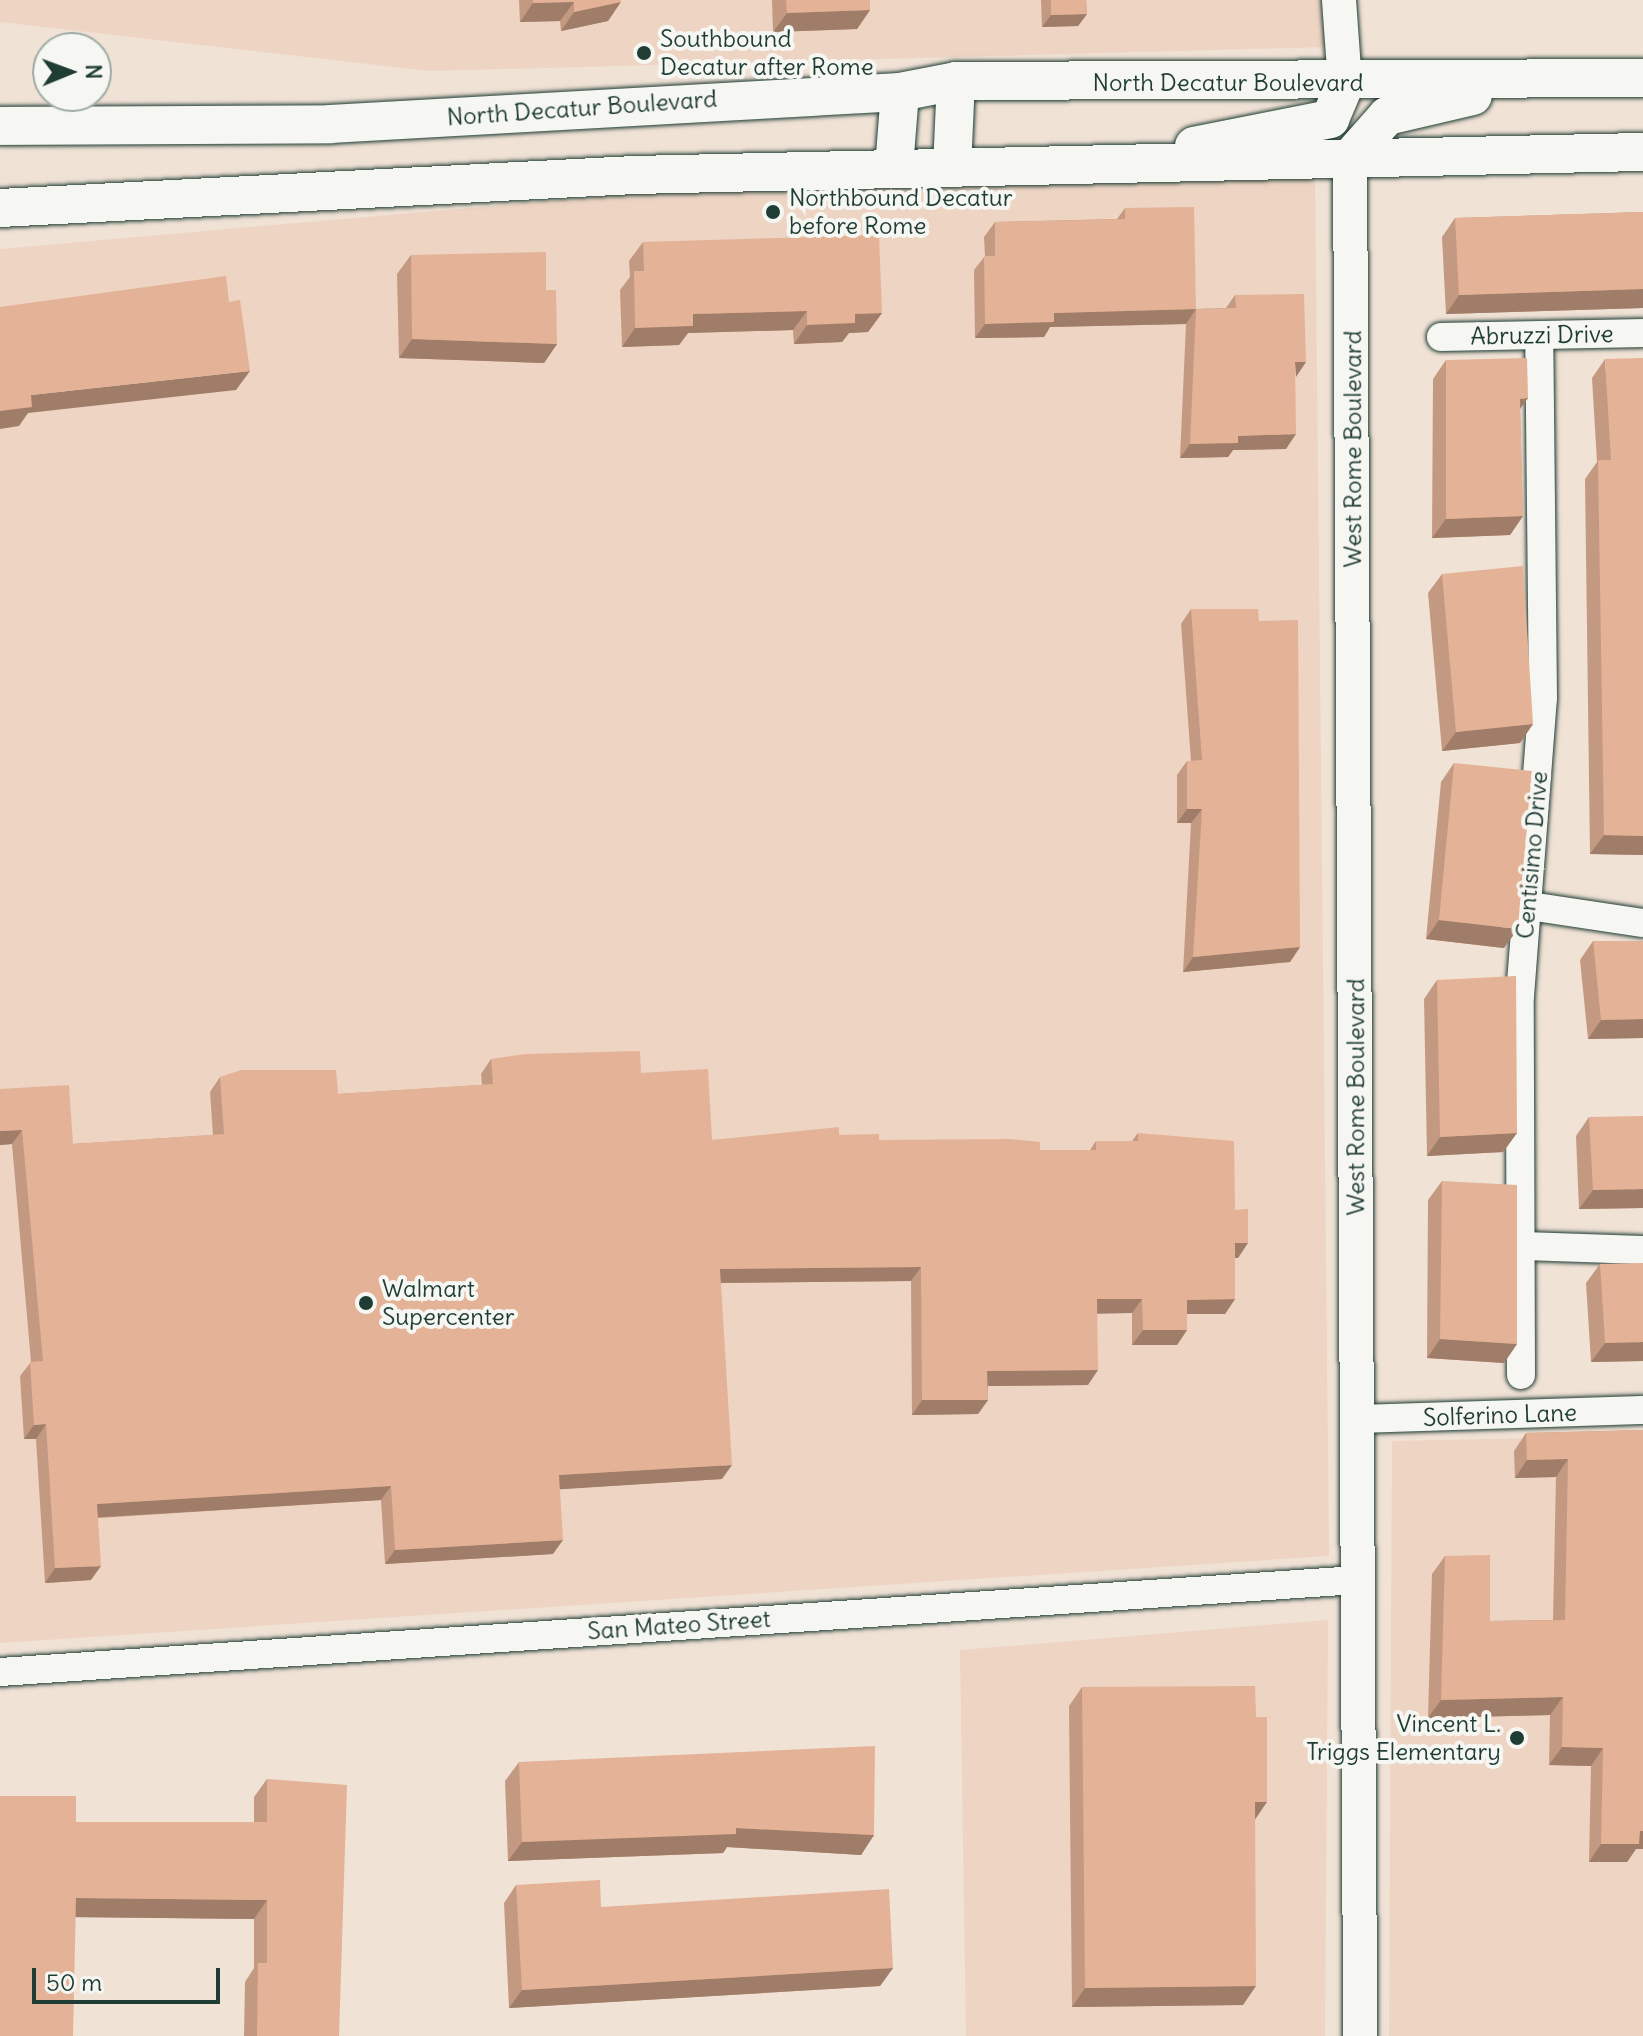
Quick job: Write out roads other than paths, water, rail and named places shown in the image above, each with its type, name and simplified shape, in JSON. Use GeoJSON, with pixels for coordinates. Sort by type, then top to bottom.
{"type":"FeatureCollection","features":[{"type":"Feature","properties":{"kind":"main road","name":"North Decatur Boulevard"},"geometry":{"type":"LineString","coordinates":[[0,126],[272,127],[900,92],[956,81],[1345,83],[1643,78]]}},
{"type":"Feature","properties":{"kind":"main road"},"geometry":{"type":"LineString","coordinates":[[1350,158],[1387,116],[1531,80]]}},
{"type":"Feature","properties":{"kind":"main road"},"geometry":{"type":"LineString","coordinates":[[952,168],[956,81]]}},
{"type":"Feature","properties":{"kind":"main road"},"geometry":{"type":"LineString","coordinates":[[1125,162],[1330,119],[1345,83]]}},
{"type":"Feature","properties":{"kind":"main road"},"geometry":{"type":"LineString","coordinates":[[894,168],[900,92]]}},
{"type":"Feature","properties":{"kind":"main road"},"geometry":{"type":"LineString","coordinates":[[0,208],[894,168],[1643,152]]}},
{"type":"Feature","properties":{"kind":"street"},"geometry":{"type":"LineString","coordinates":[[1339,0],[1345,83]]}},
{"type":"Feature","properties":{"kind":"street","name":"West Rome Boulevard"},"geometry":{"type":"LineString","coordinates":[[1350,158],[1360,2036]]}},
{"type":"Feature","properties":{"kind":"street","name":"Abruzzi Drive"},"geometry":{"type":"LineString","coordinates":[[1441,337],[1643,333]]}},
{"type":"Feature","properties":{"kind":"street","name":"Centisimo Drive"},"geometry":{"type":"LineString","coordinates":[[1521,1375],[1520,996],[1542,738],[1539,336]]}},
{"type":"Feature","properties":{"kind":"street"},"geometry":{"type":"LineString","coordinates":[[1529,906],[1643,923]]}},
{"type":"Feature","properties":{"kind":"street"},"geometry":{"type":"LineString","coordinates":[[1523,1246],[1643,1250]]}},
{"type":"Feature","properties":{"kind":"street","name":"Solferino Lane"},"geometry":{"type":"LineString","coordinates":[[1357,1419],[1643,1410]]}},
{"type":"Feature","properties":{"kind":"street","name":"San Mateo Street"},"geometry":{"type":"LineString","coordinates":[[0,1672],[1358,1580]]}},
{"type":"Feature","properties":{"kind":"place","name":"Southbound Decatur after Rome"},"geometry":{"type":"Point","coordinates":[644,53]}},
{"type":"Feature","properties":{"kind":"place","name":"Northbound Decatur before Rome"},"geometry":{"type":"Point","coordinates":[773,212]}},
{"type":"Feature","properties":{"kind":"place","name":"Walmart Supercenter"},"geometry":{"type":"Point","coordinates":[366,1303]}},
{"type":"Feature","properties":{"kind":"place","name":"Vincent L. Triggs Elementary"},"geometry":{"type":"Point","coordinates":[1517,1738]}}]}
